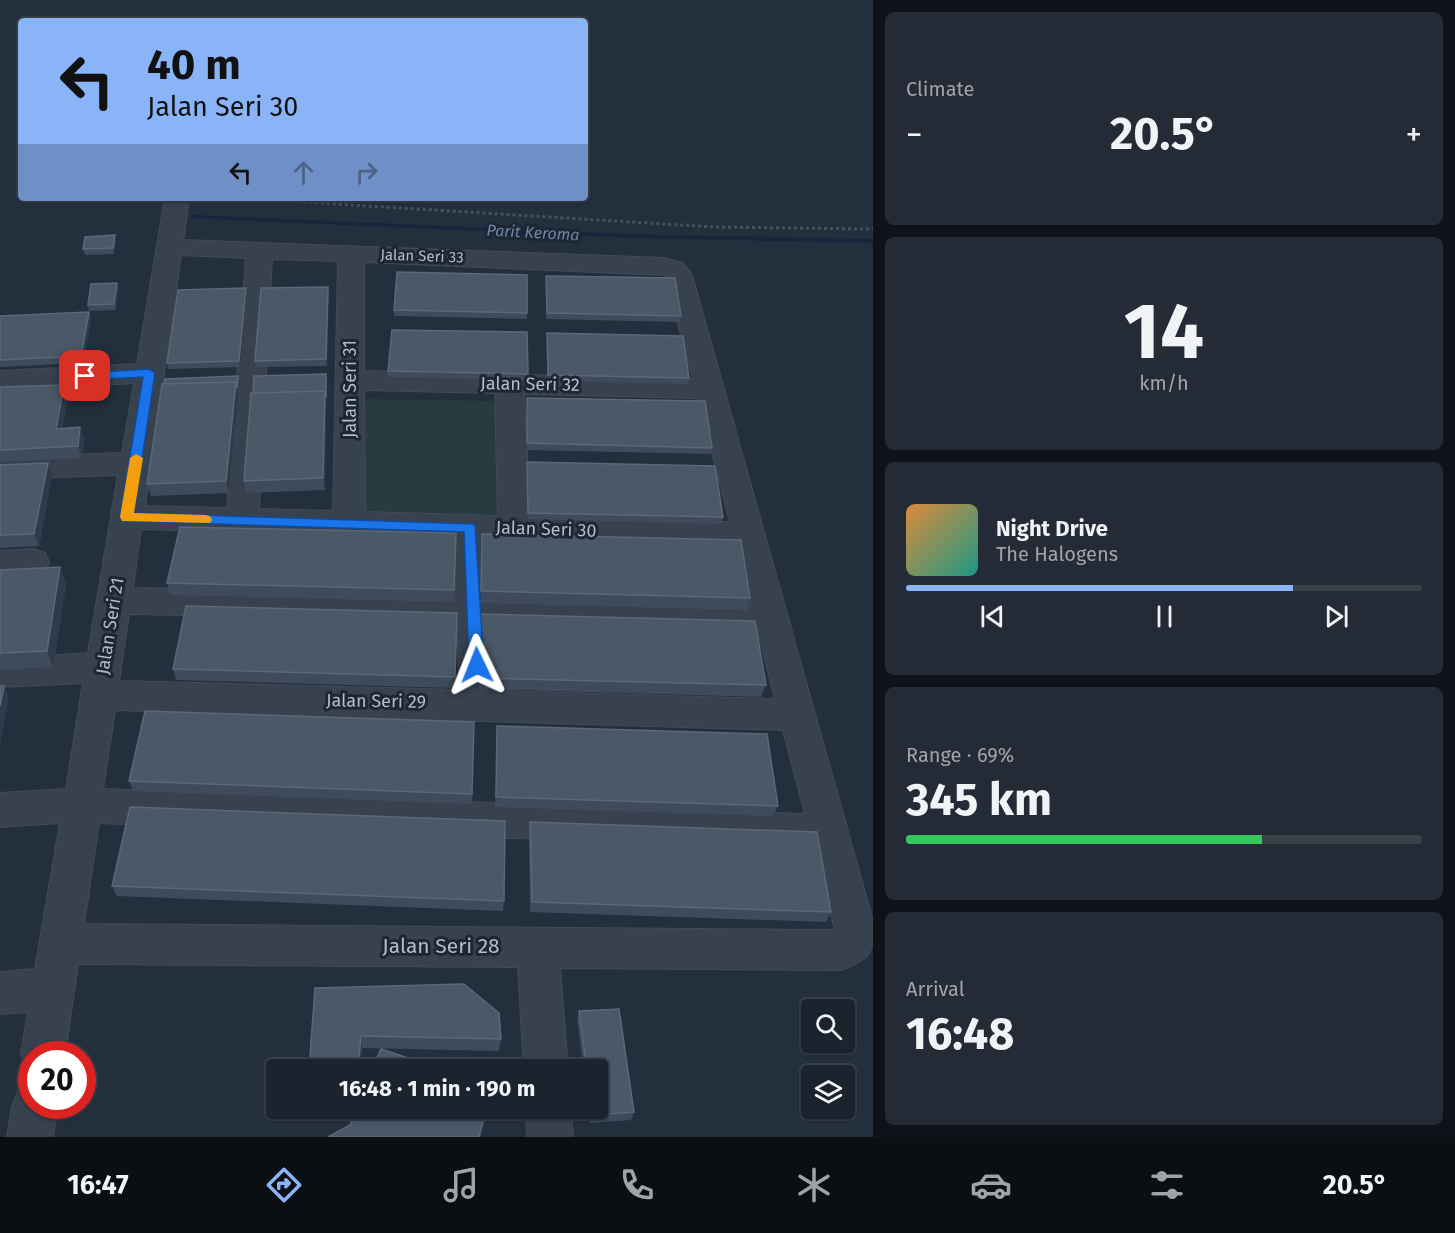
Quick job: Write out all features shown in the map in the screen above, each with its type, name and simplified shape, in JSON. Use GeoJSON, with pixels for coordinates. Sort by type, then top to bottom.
{"type":"FeatureCollection","features":[{"type":"Feature","properties":{"kind":"street","name":"Jalan Seri 21"},"geometry":{"type":"LineString","coordinates":[[45,1041],[177,201]]}},
{"type":"Feature","properties":{"kind":"street","name":"Jalan Seri 33"},"geometry":{"type":"LineString","coordinates":[[169,247],[664,266],[674,269],[679,275],[709,389]]}},
{"type":"Feature","properties":{"kind":"street"},"geometry":{"type":"LineString","coordinates":[[242,521],[260,250]]}},
{"type":"Feature","properties":{"kind":"street","name":"Jalan Seri 31"},"geometry":{"type":"LineString","coordinates":[[349,524],[351,254]]}},
{"type":"Feature","properties":{"kind":"street"},"geometry":{"type":"LineString","coordinates":[[0,381],[149,373]]}},
{"type":"Feature","properties":{"kind":"street","name":"Jalan Seri 32"},"geometry":{"type":"LineString","coordinates":[[350,380],[709,389]]}},
{"type":"Feature","properties":{"kind":"street"},"geometry":{"type":"LineString","coordinates":[[509,384],[514,528]]}},
{"type":"Feature","properties":{"kind":"street"},"geometry":{"type":"LineString","coordinates":[[0,810],[82,805],[828,832],[709,389]]}},
{"type":"Feature","properties":{"kind":"street"},"geometry":{"type":"LineString","coordinates":[[0,468],[136,463]]}},
{"type":"Feature","properties":{"kind":"street","name":"Jalan Seri 30"},"geometry":{"type":"LineString","coordinates":[[127,517],[748,535]]}},
{"type":"Feature","properties":{"kind":"street"},"geometry":{"type":"LineString","coordinates":[[470,527],[478,704]]}},
{"type":"Feature","properties":{"kind":"street"},"geometry":{"type":"LineString","coordinates":[[0,564],[33,562]]}},
{"type":"Feature","properties":{"kind":"street"},"geometry":{"type":"LineString","coordinates":[[114,601],[475,607],[771,618]]}},
{"type":"Feature","properties":{"kind":"street","name":"Jalan Seri 29"},"geometry":{"type":"LineString","coordinates":[[0,674],[478,704],[797,715]]}},
{"type":"Feature","properties":{"kind":"street","name":"Jalan Seri 28"},"geometry":{"type":"LineString","coordinates":[[60,944],[821,948],[841,950],[849,946],[857,937],[828,832]]}},
{"type":"Feature","properties":{"kind":"street"},"geometry":{"type":"LineString","coordinates":[[538,946],[545,1059]]}},
{"type":"Feature","properties":{"kind":"street"},"geometry":{"type":"LineString","coordinates":[[0,993],[53,989]]}},
{"type":"Feature","properties":{"kind":"street"},"geometry":{"type":"LineString","coordinates":[[30,1137],[33,1119]]}},
{"type":"Feature","properties":{"kind":"street"},"geometry":{"type":"LineString","coordinates":[[549,1119],[550,1137]]}},
{"type":"Feature","properties":{"kind":"path"},"geometry":{"type":"LineString","coordinates":[[288,201],[712,226],[873,229]]}},
{"type":"Feature","properties":{"kind":"green space"},"geometry":{"type":"Polygon","coordinates":[[[365,399],[499,401],[500,521],[354,519],[365,399]]]}},
{"type":"Feature","properties":{"kind":"building"},"geometry":{"type":"Polygon","coordinates":[[[115,235],[113,248],[83,249],[85,237],[115,235]]]}},
{"type":"Feature","properties":{"kind":"building"},"geometry":{"type":"Polygon","coordinates":[[[397,272],[527,275],[527,313],[394,310],[397,272]]]}},
{"type":"Feature","properties":{"kind":"building"},"geometry":{"type":"Polygon","coordinates":[[[546,276],[675,278],[681,316],[547,313],[546,276]]]}},
{"type":"Feature","properties":{"kind":"building"},"geometry":{"type":"Polygon","coordinates":[[[117,283],[114,304],[88,305],[91,284],[117,283]]]}},
{"type":"Feature","properties":{"kind":"building"},"geometry":{"type":"Polygon","coordinates":[[[328,287],[326,359],[255,361],[261,288],[328,287]]]}},
{"type":"Feature","properties":{"kind":"building"},"geometry":{"type":"Polygon","coordinates":[[[246,288],[239,361],[167,363],[178,290],[246,288]]]}},
{"type":"Feature","properties":{"kind":"building"},"geometry":{"type":"Polygon","coordinates":[[[89,312],[81,356],[0,360],[0,316],[89,312]]]}},
{"type":"Feature","properties":{"kind":"building"},"geometry":{"type":"Polygon","coordinates":[[[392,330],[527,332],[528,374],[388,371],[392,330]]]}},
{"type":"Feature","properties":{"kind":"building"},"geometry":{"type":"Polygon","coordinates":[[[547,333],[683,336],[689,378],[548,375],[547,333]]]}},
{"type":"Feature","properties":{"kind":"building"},"geometry":{"type":"Polygon","coordinates":[[[326,374],[326,397],[325,391],[253,393],[254,376],[326,374]]]}},
{"type":"Feature","properties":{"kind":"building"},"geometry":{"type":"Polygon","coordinates":[[[238,376],[237,388],[236,382],[164,384],[165,379],[238,376]]]}},
{"type":"Feature","properties":{"kind":"building"},"geometry":{"type":"Polygon","coordinates":[[[236,382],[226,481],[147,484],[162,384],[236,382]]]}},
{"type":"Feature","properties":{"kind":"building"},"geometry":{"type":"Polygon","coordinates":[[[64,385],[56,429],[80,427],[78,446],[0,450],[0,387],[64,385]]]}},
{"type":"Feature","properties":{"kind":"building"},"geometry":{"type":"Polygon","coordinates":[[[325,391],[323,478],[244,481],[251,393],[325,391]]]}},
{"type":"Feature","properties":{"kind":"building"},"geometry":{"type":"Polygon","coordinates":[[[527,398],[705,401],[712,448],[527,443],[527,398]]]}},
{"type":"Feature","properties":{"kind":"building"},"geometry":{"type":"Polygon","coordinates":[[[527,462],[715,466],[723,517],[528,513],[527,462]]]}},
{"type":"Feature","properties":{"kind":"building"},"geometry":{"type":"Polygon","coordinates":[[[48,463],[34,534],[0,535],[0,465],[48,463]]]}},
{"type":"Feature","properties":{"kind":"building"},"geometry":{"type":"Polygon","coordinates":[[[180,527],[456,533],[454,590],[167,583],[180,527]]]}},
{"type":"Feature","properties":{"kind":"building"},"geometry":{"type":"Polygon","coordinates":[[[482,534],[741,540],[750,598],[481,591],[482,534]]]}},
{"type":"Feature","properties":{"kind":"building"},"geometry":{"type":"Polygon","coordinates":[[[60,567],[47,651],[0,653],[0,570],[60,567]]]}},
{"type":"Feature","properties":{"kind":"building"},"geometry":{"type":"Polygon","coordinates":[[[186,606],[457,613],[455,677],[173,669],[186,606]]]}},
{"type":"Feature","properties":{"kind":"building"},"geometry":{"type":"Polygon","coordinates":[[[481,614],[755,621],[766,685],[480,678],[481,614]]]}},
{"type":"Feature","properties":{"kind":"building"},"geometry":{"type":"Polygon","coordinates":[[[0,686],[4,686],[0,706],[0,686]]]}},
{"type":"Feature","properties":{"kind":"building"},"geometry":{"type":"Polygon","coordinates":[[[145,711],[474,722],[472,794],[129,781],[145,711]]]}},
{"type":"Feature","properties":{"kind":"building"},"geometry":{"type":"Polygon","coordinates":[[[497,726],[767,734],[778,806],[496,797],[497,726]]]}},
{"type":"Feature","properties":{"kind":"building"},"geometry":{"type":"Polygon","coordinates":[[[130,807],[505,821],[504,901],[112,886],[130,807]]]}},
{"type":"Feature","properties":{"kind":"building"},"geometry":{"type":"Polygon","coordinates":[[[530,822],[817,832],[831,912],[532,902],[530,822]]]}},
{"type":"Feature","properties":{"kind":"building"},"geometry":{"type":"Polygon","coordinates":[[[464,984],[499,1013],[501,1039],[361,1036],[359,1059],[310,1059],[315,988],[464,984]]]}},
{"type":"Feature","properties":{"kind":"building"},"geometry":{"type":"Polygon","coordinates":[[[619,1009],[634,1112],[608,1114],[608,1059],[586,1059],[579,1011],[619,1009]]]}},
{"type":"Feature","properties":{"kind":"building"},"geometry":{"type":"Polygon","coordinates":[[[381,1049],[411,1059],[377,1059],[381,1049]]]}},
{"type":"Feature","properties":{"kind":"building"},"geometry":{"type":"Polygon","coordinates":[[[352,1119],[483,1119],[479,1137],[328,1137],[350,1125],[352,1119]]]}},
{"type":"Feature","properties":{"kind":"waterway","name":"Parit Keroma"},"geometry":{"type":"LineString","coordinates":[[193,217],[629,236],[873,241]]}},
{"type":"Feature","properties":{"kind":"slow traffic"},"geometry":{"type":"LineString","coordinates":[[136,458],[127,517],[205,520]]}},
{"type":"Feature","properties":{"kind":"route"},"geometry":{"type":"LineString","coordinates":[[85,376],[149,373],[127,517],[470,527],[477,665]]}}]}
